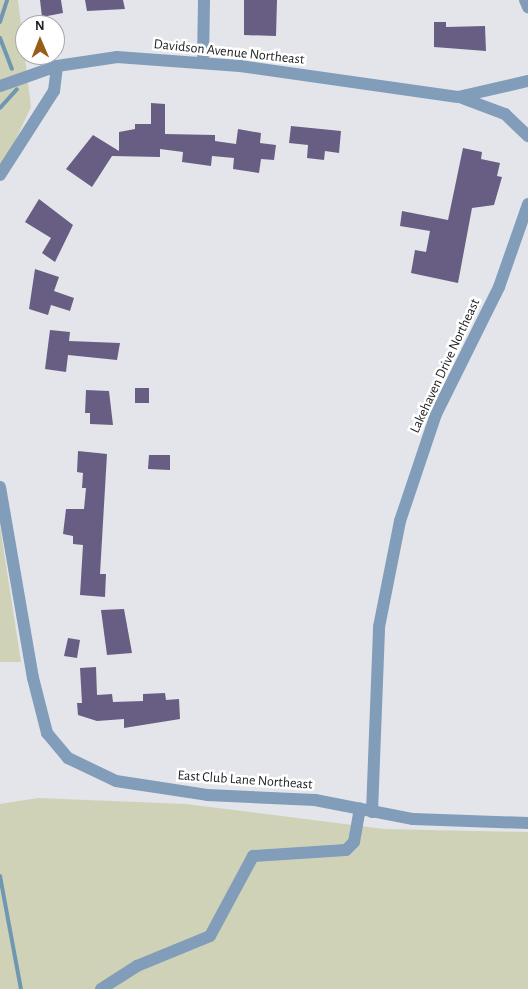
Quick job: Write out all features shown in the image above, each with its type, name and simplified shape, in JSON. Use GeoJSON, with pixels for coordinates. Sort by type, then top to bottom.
{"type":"FeatureCollection","features":[{"type":"Feature","properties":{"kind":"street"},"geometry":{"type":"LineString","coordinates":[[203,63],[204,0]]}},
{"type":"Feature","properties":{"kind":"street"},"geometry":{"type":"LineString","coordinates":[[525,0],[528,7]]}},
{"type":"Feature","properties":{"kind":"street","name":"Davidson Avenue Northeast"},"geometry":{"type":"LineString","coordinates":[[0,86],[57,66],[118,56],[203,63],[458,97],[499,111],[528,136]]}},
{"type":"Feature","properties":{"kind":"street"},"geometry":{"type":"LineString","coordinates":[[0,175],[54,91],[57,66]]}},
{"type":"Feature","properties":{"kind":"street","name":"Davidson Avenue Northeast"},"geometry":{"type":"LineString","coordinates":[[458,97],[528,81]]}},
{"type":"Feature","properties":{"kind":"street","name":"Lakehaven Drive Northeast"},"geometry":{"type":"LineString","coordinates":[[101,989],[137,966],[210,936],[253,856],[346,850],[354,842],[366,810],[379,627],[400,521],[436,414],[500,287],[528,204]]}},
{"type":"Feature","properties":{"kind":"street","name":"East Club Lane Northeast"},"geometry":{"type":"LineString","coordinates":[[0,487],[33,678],[47,733],[68,758],[116,781],[208,795],[316,800],[366,810],[453,822],[528,823]]}},
{"type":"Feature","properties":{"kind":"green space"},"geometry":{"type":"Polygon","coordinates":[[[0,0],[18,0],[20,15],[15,15],[15,65],[26,65],[31,107],[0,173],[0,0]]]}},
{"type":"Feature","properties":{"kind":"green space"},"geometry":{"type":"Polygon","coordinates":[[[0,526],[21,662],[0,662],[0,526]]]}},
{"type":"Feature","properties":{"kind":"green space"},"geometry":{"type":"Polygon","coordinates":[[[38,798],[186,804],[384,829],[528,832],[528,989],[0,989],[0,804],[38,798]]]}},
{"type":"Feature","properties":{"kind":"building"},"geometry":{"type":"Polygon","coordinates":[[[40,0],[61,0],[63,13],[42,15],[40,0]]]}},
{"type":"Feature","properties":{"kind":"building"},"geometry":{"type":"Polygon","coordinates":[[[85,0],[123,0],[125,9],[87,11],[85,0]]]}},
{"type":"Feature","properties":{"kind":"building"},"geometry":{"type":"Polygon","coordinates":[[[244,0],[277,0],[276,36],[244,35],[244,0]]]}},
{"type":"Feature","properties":{"kind":"building"},"geometry":{"type":"Polygon","coordinates":[[[434,22],[446,22],[446,27],[485,26],[486,51],[434,47],[434,22]]]}},
{"type":"Feature","properties":{"kind":"building"},"geometry":{"type":"Polygon","coordinates":[[[151,103],[165,104],[165,134],[215,135],[215,141],[236,144],[238,129],[261,133],[260,143],[276,145],[274,160],[261,159],[259,173],[233,169],[234,158],[212,156],[211,166],[182,162],[183,152],[160,149],[160,157],[112,156],[92,187],[66,169],[93,135],[119,151],[119,132],[135,129],[135,124],[151,124],[151,103]]]}},
{"type":"Feature","properties":{"kind":"building"},"geometry":{"type":"Polygon","coordinates":[[[291,126],[341,131],[339,153],[325,151],[324,160],[307,158],[308,145],[289,143],[291,126]]]}},
{"type":"Feature","properties":{"kind":"building"},"geometry":{"type":"Polygon","coordinates":[[[463,148],[482,152],[481,159],[500,163],[497,176],[502,177],[494,205],[472,208],[458,283],[411,273],[415,250],[426,252],[430,231],[400,226],[402,211],[448,220],[463,148]]]}},
{"type":"Feature","properties":{"kind":"building"},"geometry":{"type":"Polygon","coordinates":[[[39,199],[73,225],[55,262],[42,253],[51,238],[25,222],[39,199]]]}},
{"type":"Feature","properties":{"kind":"building"},"geometry":{"type":"Polygon","coordinates":[[[35,269],[59,277],[54,291],[74,298],[70,311],[51,305],[48,315],[29,309],[35,269]]]}},
{"type":"Feature","properties":{"kind":"building"},"geometry":{"type":"Polygon","coordinates":[[[50,330],[70,332],[69,341],[120,343],[117,360],[68,355],[66,372],[45,369],[50,330]]]}},
{"type":"Feature","properties":{"kind":"building"},"geometry":{"type":"Polygon","coordinates":[[[135,388],[149,388],[149,403],[135,403],[135,388]]]}},
{"type":"Feature","properties":{"kind":"building"},"geometry":{"type":"Polygon","coordinates":[[[86,390],[109,391],[113,425],[90,424],[90,413],[85,413],[86,390]]]}},
{"type":"Feature","properties":{"kind":"building"},"geometry":{"type":"Polygon","coordinates":[[[78,451],[107,454],[100,574],[106,574],[105,597],[80,595],[83,545],[73,544],[73,536],[63,534],[66,509],[84,509],[86,488],[82,488],[83,473],[77,472],[78,451]]]}},
{"type":"Feature","properties":{"kind":"building"},"geometry":{"type":"Polygon","coordinates":[[[149,455],[170,455],[170,470],[148,469],[149,455]]]}},
{"type":"Feature","properties":{"kind":"building"},"geometry":{"type":"Polygon","coordinates":[[[124,609],[132,653],[107,655],[101,610],[124,609]]]}},
{"type":"Feature","properties":{"kind":"building"},"geometry":{"type":"Polygon","coordinates":[[[68,638],[80,640],[77,658],[64,656],[68,638]]]}},
{"type":"Feature","properties":{"kind":"building"},"geometry":{"type":"Polygon","coordinates":[[[96,667],[97,695],[112,694],[113,702],[143,701],[143,694],[165,693],[166,700],[179,699],[180,719],[124,728],[124,719],[97,721],[78,715],[77,703],[82,703],[80,668],[96,667]]]}},
{"type":"Feature","properties":{"kind":"waterway"},"geometry":{"type":"LineString","coordinates":[[0,22],[7,0]]}},
{"type":"Feature","properties":{"kind":"waterway"},"geometry":{"type":"LineString","coordinates":[[0,38],[12,69]]}},
{"type":"Feature","properties":{"kind":"waterway"},"geometry":{"type":"LineString","coordinates":[[0,108],[17,89]]}},
{"type":"Feature","properties":{"kind":"waterway"},"geometry":{"type":"LineString","coordinates":[[0,876],[21,989]]}}]}
